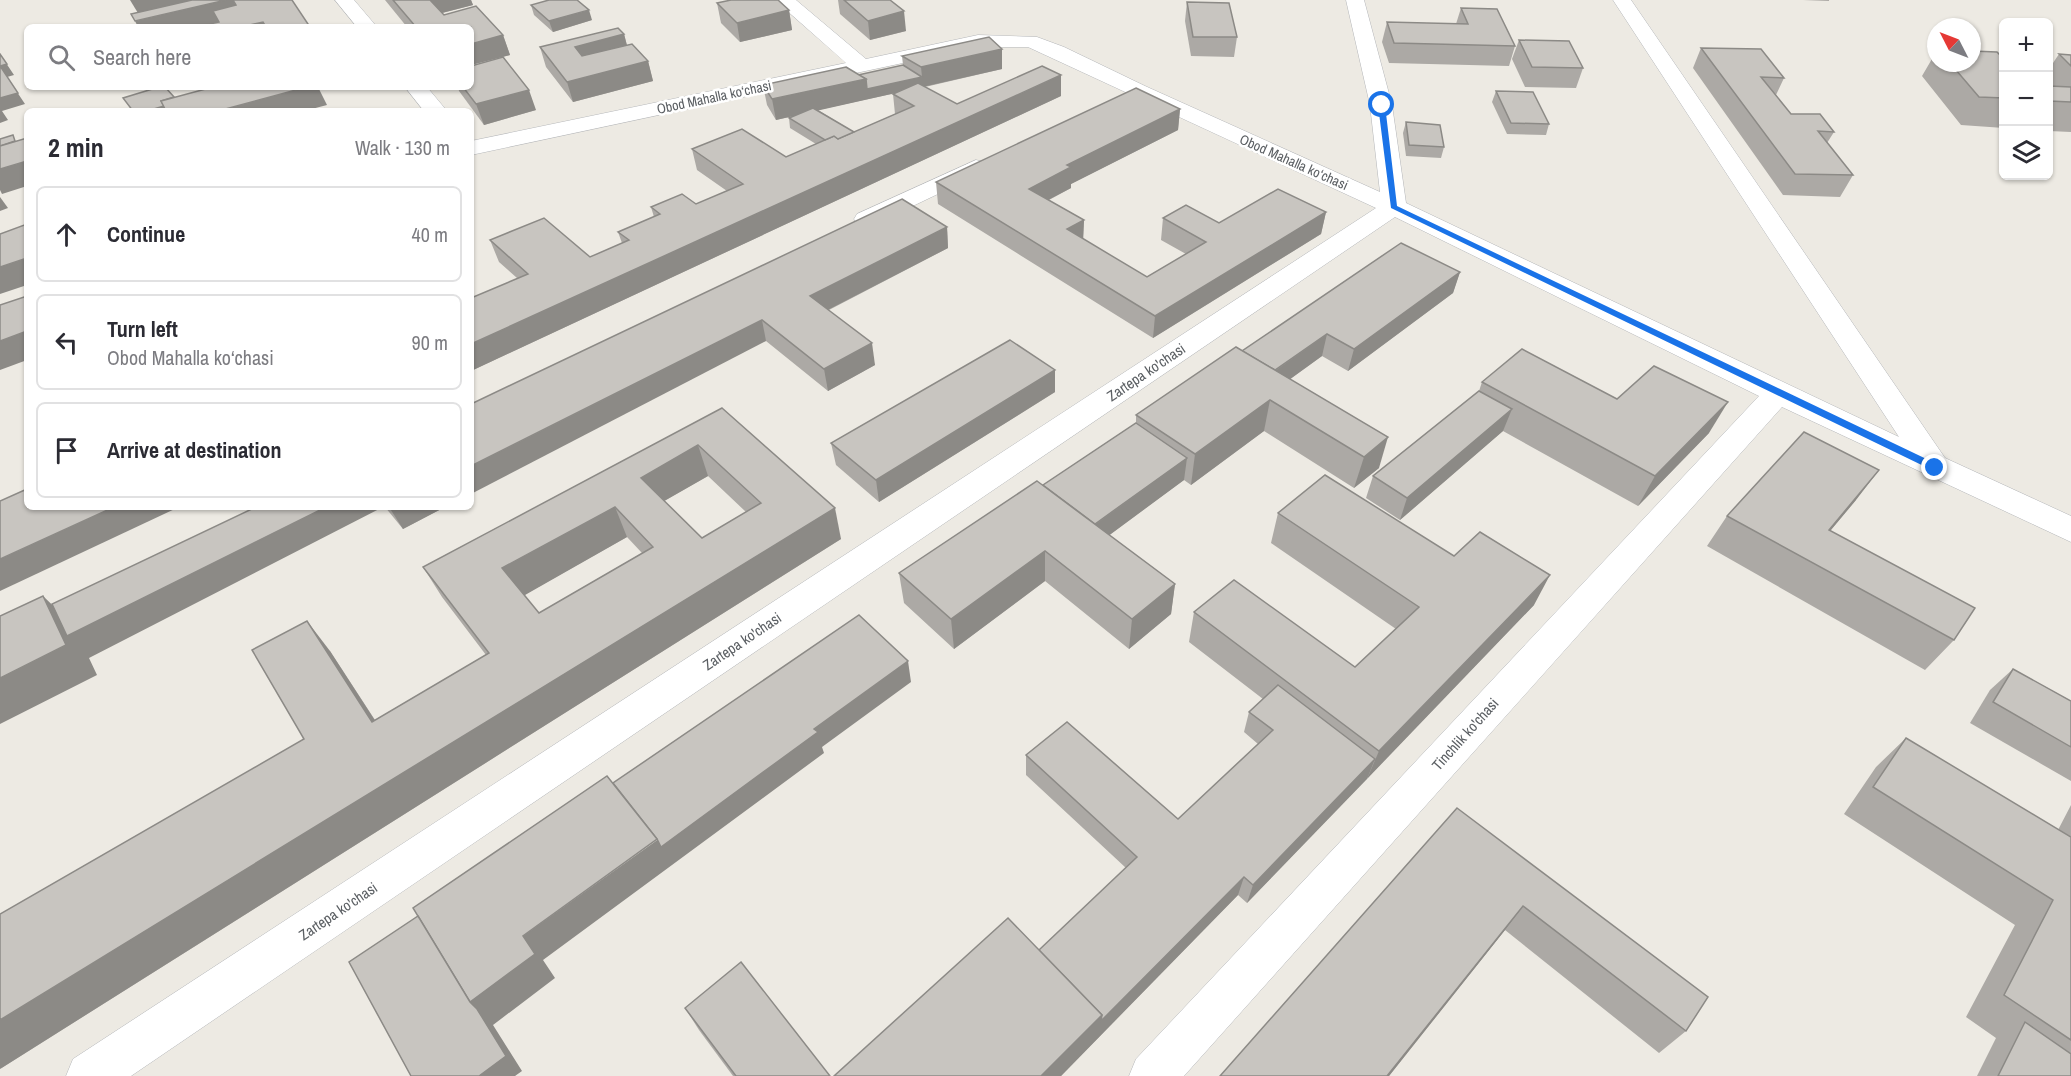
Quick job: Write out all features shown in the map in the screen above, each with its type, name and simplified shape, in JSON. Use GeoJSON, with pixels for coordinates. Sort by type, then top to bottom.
{"type":"FeatureCollection","features":[{"type":"Feature","properties":{"kind":"street"},"geometry":{"type":"LineString","coordinates":[[344,0],[364,24]]}},
{"type":"Feature","properties":{"kind":"street"},"geometry":{"type":"LineString","coordinates":[[784,0],[862,66]]}},
{"type":"Feature","properties":{"kind":"street"},"geometry":{"type":"LineString","coordinates":[[1355,0],[1382,105],[1394,207]]}},
{"type":"Feature","properties":{"kind":"street"},"geometry":{"type":"LineString","coordinates":[[1622,0],[1935,468]]}},
{"type":"Feature","properties":{"kind":"street","name":"Obod Mahalla ko‘chasi"},"geometry":{"type":"LineString","coordinates":[[474,147],[978,41],[1030,41],[1057,51],[1137,91],[1394,207],[1935,468],[2071,530]]}},
{"type":"Feature","properties":{"kind":"street"},"geometry":{"type":"LineString","coordinates":[[418,90],[434,108]]}},
{"type":"Feature","properties":{"kind":"street"},"geometry":{"type":"LineString","coordinates":[[1105,106],[1137,91]]}},
{"type":"Feature","properties":{"kind":"street"},"geometry":{"type":"LineString","coordinates":[[847,228],[997,157]]}},
{"type":"Feature","properties":{"kind":"street","name":"Zartepa ko'chasi"},"geometry":{"type":"LineString","coordinates":[[90,1076],[1394,207]]}},
{"type":"Feature","properties":{"kind":"street","name":"Tinchlik ko'chasi"},"geometry":{"type":"LineString","coordinates":[[1153,1076],[1778,393]]}},
{"type":"Feature","properties":{"kind":"building"},"geometry":{"type":"Polygon","coordinates":[[[192,0],[226,0],[135,21],[131,14],[192,0]]]}},
{"type":"Feature","properties":{"kind":"building"},"geometry":{"type":"Polygon","coordinates":[[[233,0],[292,0],[308,24],[264,24],[263,22],[210,24],[219,22],[213,11],[236,5],[233,0]]]}},
{"type":"Feature","properties":{"kind":"building"},"geometry":{"type":"Polygon","coordinates":[[[393,0],[430,0],[444,15],[476,6],[503,35],[474,43],[474,24],[413,24],[393,0]]]}},
{"type":"Feature","properties":{"kind":"building"},"geometry":{"type":"Polygon","coordinates":[[[549,0],[577,0],[589,10],[549,21],[531,5],[549,0]]]}},
{"type":"Feature","properties":{"kind":"building"},"geometry":{"type":"Polygon","coordinates":[[[731,0],[778,0],[789,10],[737,23],[717,3],[731,0]]]}},
{"type":"Feature","properties":{"kind":"building"},"geometry":{"type":"Polygon","coordinates":[[[844,0],[890,0],[904,11],[868,21],[844,0]]]}},
{"type":"Feature","properties":{"kind":"building"},"geometry":{"type":"Polygon","coordinates":[[[1187,2],[1229,3],[1237,37],[1193,37],[1187,2]]]}},
{"type":"Feature","properties":{"kind":"building"},"geometry":{"type":"Polygon","coordinates":[[[1461,8],[1497,9],[1515,46],[1394,43],[1387,22],[1468,24],[1461,8]]]}},
{"type":"Feature","properties":{"kind":"building"},"geometry":{"type":"Polygon","coordinates":[[[618,28],[624,34],[575,47],[582,56],[632,44],[648,61],[567,82],[540,47],[618,28]]]}},
{"type":"Feature","properties":{"kind":"building"},"geometry":{"type":"Polygon","coordinates":[[[989,37],[1002,49],[921,67],[902,56],[989,37]]]}},
{"type":"Feature","properties":{"kind":"building"},"geometry":{"type":"Polygon","coordinates":[[[1519,40],[1569,41],[1583,68],[1532,67],[1519,40]]]}},
{"type":"Feature","properties":{"kind":"building"},"geometry":{"type":"Polygon","coordinates":[[[1701,48],[1761,49],[1784,78],[1761,77],[1791,114],[1820,114],[1834,132],[1818,131],[1853,175],[1795,174],[1701,48]]]}},
{"type":"Feature","properties":{"kind":"building"},"geometry":{"type":"Polygon","coordinates":[[[1981,51],[1997,52],[1999,54],[1999,98],[1979,97],[1958,72],[1981,72],[1981,51]]]}},
{"type":"Feature","properties":{"kind":"building"},"geometry":{"type":"Polygon","coordinates":[[[0,54],[7,64],[0,66],[0,54]]]}},
{"type":"Feature","properties":{"kind":"building"},"geometry":{"type":"Polygon","coordinates":[[[2059,54],[2071,55],[2071,66],[2059,54]]]}},
{"type":"Feature","properties":{"kind":"building"},"geometry":{"type":"Polygon","coordinates":[[[503,57],[529,90],[476,104],[465,90],[474,90],[474,65],[503,57]]]}},
{"type":"Feature","properties":{"kind":"building"},"geometry":{"type":"Polygon","coordinates":[[[903,65],[922,77],[867,89],[866,79],[858,75],[903,65]]]}},
{"type":"Feature","properties":{"kind":"building"},"geometry":{"type":"Polygon","coordinates":[[[0,66],[18,93],[0,98],[0,66]]]}},
{"type":"Feature","properties":{"kind":"building"},"geometry":{"type":"Polygon","coordinates":[[[1042,66],[1061,75],[474,343],[474,297],[528,274],[490,240],[544,218],[590,257],[629,240],[618,232],[660,214],[651,207],[682,194],[696,204],[743,184],[692,149],[742,129],[786,157],[834,136],[838,139],[914,106],[893,94],[918,83],[957,104],[1042,66]]]}},
{"type":"Feature","properties":{"kind":"building"},"geometry":{"type":"Polygon","coordinates":[[[846,67],[866,79],[772,99],[763,85],[846,67]]]}},
{"type":"Feature","properties":{"kind":"building"},"geometry":{"type":"Polygon","coordinates":[[[2053,86],[2071,87],[2071,102],[2053,101],[2053,86]]]}},
{"type":"Feature","properties":{"kind":"building"},"geometry":{"type":"Polygon","coordinates":[[[1136,88],[1180,109],[1067,165],[1071,167],[1029,189],[1084,220],[1067,229],[1147,277],[1206,242],[1163,218],[1186,205],[1219,223],[1278,189],[1326,212],[1155,316],[936,182],[1136,88]]]}},
{"type":"Feature","properties":{"kind":"building"},"geometry":{"type":"Polygon","coordinates":[[[149,90],[168,90],[174,97],[161,101],[164,106],[157,108],[131,108],[123,98],[149,90]]]}},
{"type":"Feature","properties":{"kind":"building"},"geometry":{"type":"Polygon","coordinates":[[[202,90],[296,90],[229,108],[164,108],[161,101],[202,90]]]}},
{"type":"Feature","properties":{"kind":"building"},"geometry":{"type":"Polygon","coordinates":[[[1496,91],[1533,92],[1549,124],[1511,123],[1496,91]]]}},
{"type":"Feature","properties":{"kind":"building"},"geometry":{"type":"Polygon","coordinates":[[[813,108],[854,132],[838,139],[834,136],[825,140],[789,118],[813,108]]]}},
{"type":"Feature","properties":{"kind":"building"},"geometry":{"type":"Polygon","coordinates":[[[1406,122],[1440,125],[1444,147],[1409,145],[1406,122]]]}},
{"type":"Feature","properties":{"kind":"building"},"geometry":{"type":"Polygon","coordinates":[[[13,135],[15,141],[0,146],[0,139],[13,135]]]}},
{"type":"Feature","properties":{"kind":"building"},"geometry":{"type":"Polygon","coordinates":[[[24,139],[24,162],[0,169],[0,146],[24,139]]]}},
{"type":"Feature","properties":{"kind":"building"},"geometry":{"type":"Polygon","coordinates":[[[902,199],[947,227],[810,296],[872,343],[824,369],[762,320],[474,464],[474,403],[902,199]]]}},
{"type":"Feature","properties":{"kind":"building"},"geometry":{"type":"Polygon","coordinates":[[[24,225],[24,259],[0,267],[0,234],[24,225]]]}},
{"type":"Feature","properties":{"kind":"building"},"geometry":{"type":"Polygon","coordinates":[[[1401,243],[1460,272],[1354,349],[1327,334],[1275,370],[1242,351],[1401,243]]]}},
{"type":"Feature","properties":{"kind":"building"},"geometry":{"type":"Polygon","coordinates":[[[24,297],[24,332],[0,341],[0,305],[24,297]]]}},
{"type":"Feature","properties":{"kind":"building"},"geometry":{"type":"Polygon","coordinates":[[[1010,340],[1055,370],[876,480],[831,443],[1010,340]]]}},
{"type":"Feature","properties":{"kind":"building"},"geometry":{"type":"Polygon","coordinates":[[[1236,347],[1388,437],[1364,457],[1270,400],[1195,454],[1136,415],[1236,347]]]}},
{"type":"Feature","properties":{"kind":"building"},"geometry":{"type":"Polygon","coordinates":[[[1522,349],[1617,399],[1654,366],[1728,402],[1655,476],[1482,382],[1522,349]]]}},
{"type":"Feature","properties":{"kind":"building"},"geometry":{"type":"Polygon","coordinates":[[[1479,391],[1512,409],[1407,498],[1373,476],[1479,391]]]}},
{"type":"Feature","properties":{"kind":"building"},"geometry":{"type":"Polygon","coordinates":[[[722,408],[835,508],[0,1020],[0,914],[304,739],[252,650],[307,621],[372,722],[489,653],[423,567],[722,408]],[[698,445],[641,478],[702,538],[761,503],[698,445]],[[615,507],[502,568],[539,613],[653,547],[615,507]]]}},
{"type":"Feature","properties":{"kind":"building"},"geometry":{"type":"Polygon","coordinates":[[[1136,423],[1187,458],[1095,524],[1043,485],[1136,423]]]}},
{"type":"Feature","properties":{"kind":"building"},"geometry":{"type":"Polygon","coordinates":[[[1804,432],[1879,470],[1829,530],[1975,608],[1954,640],[1727,516],[1804,432]]]}},
{"type":"Feature","properties":{"kind":"building"},"geometry":{"type":"Polygon","coordinates":[[[1325,475],[1454,556],[1480,532],[1550,575],[1379,751],[1194,612],[1234,580],[1355,667],[1419,607],[1278,513],[1325,475]]]}},
{"type":"Feature","properties":{"kind":"building"},"geometry":{"type":"Polygon","coordinates":[[[1037,481],[1175,584],[1132,619],[1045,551],[951,619],[899,573],[1037,481]]]}},
{"type":"Feature","properties":{"kind":"building"},"geometry":{"type":"Polygon","coordinates":[[[24,490],[24,510],[107,510],[0,559],[0,501],[24,490]]]}},
{"type":"Feature","properties":{"kind":"building"},"geometry":{"type":"Polygon","coordinates":[[[250,510],[320,510],[67,636],[52,604],[250,510]]]}},
{"type":"Feature","properties":{"kind":"building"},"geometry":{"type":"Polygon","coordinates":[[[43,596],[66,645],[0,678],[0,616],[43,596]]]}},
{"type":"Feature","properties":{"kind":"building"},"geometry":{"type":"Polygon","coordinates":[[[859,615],[908,661],[814,729],[818,732],[661,847],[613,783],[859,615]]]}},
{"type":"Feature","properties":{"kind":"building"},"geometry":{"type":"Polygon","coordinates":[[[2013,669],[2071,701],[2071,747],[1993,702],[2013,669]]]}},
{"type":"Feature","properties":{"kind":"building"},"geometry":{"type":"Polygon","coordinates":[[[1278,685],[1375,759],[1253,885],[1244,877],[1101,1021],[1102,1015],[1039,950],[1137,857],[1026,755],[1067,722],[1178,819],[1273,730],[1249,712],[1278,685]]]}},
{"type":"Feature","properties":{"kind":"building"},"geometry":{"type":"Polygon","coordinates":[[[1906,738],[2071,837],[2071,1040],[2004,995],[2053,900],[1873,787],[1906,738]]]}},
{"type":"Feature","properties":{"kind":"building"},"geometry":{"type":"Polygon","coordinates":[[[607,776],[657,839],[523,936],[535,954],[470,1002],[413,908],[607,776]]]}},
{"type":"Feature","properties":{"kind":"building"},"geometry":{"type":"Polygon","coordinates":[[[1457,808],[1708,997],[1686,1031],[1523,906],[1387,1076],[1220,1076],[1457,808]]]}},
{"type":"Feature","properties":{"kind":"building"},"geometry":{"type":"Polygon","coordinates":[[[418,916],[506,1056],[479,1076],[411,1076],[349,962],[418,916]]]}},
{"type":"Feature","properties":{"kind":"building"},"geometry":{"type":"Polygon","coordinates":[[[1008,918],[1102,1015],[1041,1076],[834,1076],[1008,918]]]}},
{"type":"Feature","properties":{"kind":"building"},"geometry":{"type":"Polygon","coordinates":[[[741,962],[830,1076],[736,1076],[685,1008],[741,962]]]}},
{"type":"Feature","properties":{"kind":"building"},"geometry":{"type":"Polygon","coordinates":[[[2025,1022],[2071,1054],[2071,1076],[1998,1076],[2025,1022]]]}},
{"type":"Feature","properties":{"kind":"route"},"geometry":{"type":"LineString","coordinates":[[1382,105],[1394,207],[1935,468]]}}]}
